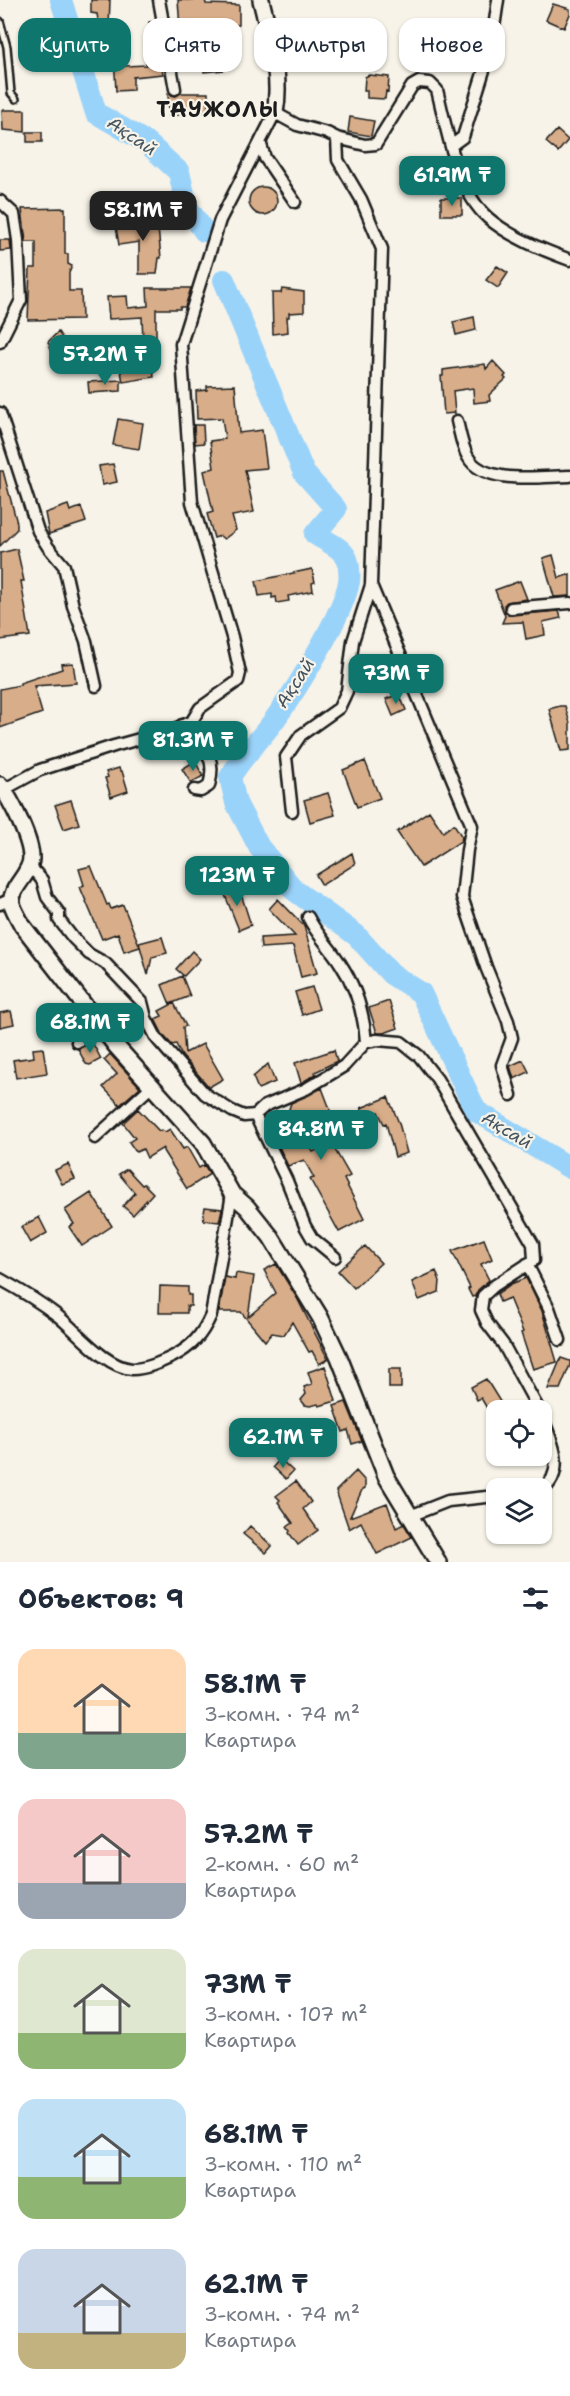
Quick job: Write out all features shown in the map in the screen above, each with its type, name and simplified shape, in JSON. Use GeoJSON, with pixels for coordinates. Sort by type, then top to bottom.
{"type":"FeatureCollection","features":[{"type":"Feature","properties":{"kind":"street"},"geometry":{"type":"LineString","coordinates":[[159,0],[175,89]]}},
{"type":"Feature","properties":{"kind":"street"},"geometry":{"type":"LineString","coordinates":[[261,0],[277,68],[279,94],[275,113],[261,145],[220,220],[182,344],[192,502],[225,610],[240,673],[238,681],[200,708],[192,721],[182,726],[156,736],[114,746],[40,770],[2,788],[28,842],[31,857],[30,866],[6,901],[102,1028],[203,1143],[232,1194],[258,1219],[320,1317],[339,1358],[375,1451],[396,1494],[438,1562]]}},
{"type":"Feature","properties":{"kind":"street"},"geometry":{"type":"LineString","coordinates":[[452,144],[463,137],[491,48],[498,0]]}},
{"type":"Feature","properties":{"kind":"street"},"geometry":{"type":"LineString","coordinates":[[275,113],[297,125],[327,132],[337,138],[365,145],[376,144],[412,86],[419,82],[430,83],[436,90],[460,173],[471,197],[488,218],[541,249],[570,260]]}},
{"type":"Feature","properties":{"kind":"street"},"geometry":{"type":"LineString","coordinates":[[292,811],[286,757],[301,735],[339,708],[347,691],[353,641],[371,585],[382,249],[361,199],[338,160],[337,138]]}},
{"type":"Feature","properties":{"kind":"street"},"geometry":{"type":"LineString","coordinates":[[261,145],[265,158],[295,202]]}},
{"type":"Feature","properties":{"kind":"street"},"geometry":{"type":"LineString","coordinates":[[0,201],[14,214],[18,240],[21,300],[0,342]]}},
{"type":"Feature","properties":{"kind":"street"},"geometry":{"type":"LineString","coordinates":[[0,413],[38,531],[64,566],[73,606],[86,641],[96,686]]}},
{"type":"Feature","properties":{"kind":"street"},"geometry":{"type":"LineString","coordinates":[[457,421],[469,459],[481,470],[513,477],[570,476]]}},
{"type":"Feature","properties":{"kind":"street"},"geometry":{"type":"LineString","coordinates":[[371,585],[472,825],[462,897],[486,967],[508,1021],[512,1038],[502,1065],[512,1095]]}},
{"type":"Feature","properties":{"kind":"street"},"geometry":{"type":"LineString","coordinates":[[511,608],[570,603]]}},
{"type":"Feature","properties":{"kind":"street"},"geometry":{"type":"LineString","coordinates":[[182,726],[210,756],[213,769],[209,786],[201,791],[194,790]]}},
{"type":"Feature","properties":{"kind":"street"},"geometry":{"type":"LineString","coordinates":[[30,866],[42,880],[47,897],[59,913],[59,920],[89,954],[105,963],[142,1002],[157,1039],[175,1061],[205,1094],[244,1116],[255,1115],[265,1107],[306,1089],[344,1066],[366,1042],[377,1040],[401,1042],[419,1056],[437,1080],[533,1244],[534,1260],[483,1296],[481,1310],[534,1400]]}},
{"type":"Feature","properties":{"kind":"street"},"geometry":{"type":"LineString","coordinates":[[308,917],[315,931],[340,962],[351,982],[361,1008],[366,1042]]}},
{"type":"Feature","properties":{"kind":"street"},"geometry":{"type":"LineString","coordinates":[[77,1042],[102,1028]]}},
{"type":"Feature","properties":{"kind":"street"},"geometry":{"type":"LineString","coordinates":[[95,1138],[153,1085]]}},
{"type":"Feature","properties":{"kind":"street"},"geometry":{"type":"LineString","coordinates":[[255,1115],[287,1180],[305,1226],[312,1238],[335,1257]]}},
{"type":"Feature","properties":{"kind":"street"},"geometry":{"type":"LineString","coordinates":[[0,1279],[44,1305],[105,1358],[132,1369],[152,1366],[180,1353],[203,1334],[211,1315],[232,1194]]}},
{"type":"Feature","properties":{"kind":"street"},"geometry":{"type":"LineString","coordinates":[[527,1264],[549,1308],[560,1340]]}},
{"type":"Feature","properties":{"kind":"street"},"geometry":{"type":"LineString","coordinates":[[552,1442],[556,1461],[555,1475],[552,1480]]}},
{"type":"Feature","properties":{"kind":"street"},"geometry":{"type":"LineString","coordinates":[[410,1516],[448,1500],[486,1497]]}},
{"type":"Feature","properties":{"kind":"lane"},"geometry":{"type":"LineString","coordinates":[[0,21],[7,47],[11,93],[16,99]]}},
{"type":"Feature","properties":{"kind":"building"},"geometry":{"type":"Polygon","coordinates":[[[91,0],[110,0],[109,18],[98,18],[97,14],[91,13],[91,0]]]}},
{"type":"Feature","properties":{"kind":"building"},"geometry":{"type":"Polygon","coordinates":[[[178,0],[205,0],[206,4],[239,5],[239,18],[179,18],[178,0]]]}},
{"type":"Feature","properties":{"kind":"building"},"geometry":{"type":"Polygon","coordinates":[[[553,4],[570,9],[564,28],[546,20],[553,4]]]}},
{"type":"Feature","properties":{"kind":"building"},"geometry":{"type":"Polygon","coordinates":[[[143,65],[143,72],[163,72],[163,74],[133,77],[133,90],[116,91],[115,72],[131,72],[131,66],[143,65]]]}},
{"type":"Feature","properties":{"kind":"building"},"geometry":{"type":"Polygon","coordinates":[[[369,75],[389,77],[385,99],[367,98],[367,91],[364,91],[365,77],[369,75]]]}},
{"type":"Feature","properties":{"kind":"building"},"geometry":{"type":"Polygon","coordinates":[[[181,93],[208,93],[208,112],[185,112],[185,114],[169,116],[168,94],[176,96],[181,93]]]}},
{"type":"Feature","properties":{"kind":"building"},"geometry":{"type":"Polygon","coordinates":[[[2,110],[25,110],[25,132],[3,130],[2,110]]]}},
{"type":"Feature","properties":{"kind":"building"},"geometry":{"type":"Polygon","coordinates":[[[350,117],[374,121],[371,136],[348,132],[350,117]]]}},
{"type":"Feature","properties":{"kind":"building"},"geometry":{"type":"Polygon","coordinates":[[[557,130],[568,140],[558,152],[546,142],[557,130]]]}},
{"type":"Feature","properties":{"kind":"building"},"geometry":{"type":"Polygon","coordinates":[[[27,132],[42,132],[42,142],[27,142],[27,132]]]}},
{"type":"Feature","properties":{"kind":"building"},"geometry":{"type":"Polygon","coordinates":[[[263,187],[273,191],[277,201],[273,211],[263,215],[253,211],[249,201],[253,191],[263,187]]]}},
{"type":"Feature","properties":{"kind":"building"},"geometry":{"type":"Polygon","coordinates":[[[441,198],[462,198],[462,215],[441,215],[441,198]]]}},
{"type":"Feature","properties":{"kind":"building"},"geometry":{"type":"Polygon","coordinates":[[[65,208],[65,254],[68,254],[68,264],[72,266],[69,273],[69,291],[81,291],[82,319],[28,320],[30,268],[36,268],[36,242],[26,242],[22,209],[65,208]]]}},
{"type":"Feature","properties":{"kind":"building"},"geometry":{"type":"Polygon","coordinates":[[[141,215],[142,221],[157,218],[161,258],[159,258],[157,274],[139,274],[139,242],[119,245],[116,227],[121,227],[120,223],[128,222],[127,218],[141,215]]]}},
{"type":"Feature","properties":{"kind":"building"},"geometry":{"type":"Polygon","coordinates":[[[0,240],[10,240],[11,250],[0,251],[0,240]]]}},
{"type":"Feature","properties":{"kind":"building"},"geometry":{"type":"Polygon","coordinates":[[[497,266],[508,273],[498,288],[486,280],[497,266]]]}},
{"type":"Feature","properties":{"kind":"building"},"geometry":{"type":"Polygon","coordinates":[[[147,288],[191,288],[185,307],[156,309],[156,339],[143,340],[142,317],[109,319],[107,297],[127,296],[128,308],[148,306],[147,288]]]}},
{"type":"Feature","properties":{"kind":"building"},"geometry":{"type":"Polygon","coordinates":[[[282,289],[304,292],[304,312],[289,313],[288,332],[273,334],[272,293],[281,293],[282,289]]]}},
{"type":"Feature","properties":{"kind":"building"},"geometry":{"type":"Polygon","coordinates":[[[474,317],[476,330],[456,335],[453,322],[474,317]]]}},
{"type":"Feature","properties":{"kind":"building"},"geometry":{"type":"Polygon","coordinates":[[[58,332],[66,343],[64,348],[56,352],[51,349],[48,342],[58,332]]]}},
{"type":"Feature","properties":{"kind":"building"},"geometry":{"type":"Polygon","coordinates":[[[150,353],[154,377],[123,382],[120,366],[123,365],[122,358],[150,353]]]}},
{"type":"Feature","properties":{"kind":"building"},"geometry":{"type":"Polygon","coordinates":[[[493,361],[506,375],[504,377],[506,379],[489,395],[490,401],[474,403],[473,388],[453,391],[455,413],[444,414],[441,376],[443,376],[443,370],[485,364],[486,369],[493,361]]]}},
{"type":"Feature","properties":{"kind":"building"},"geometry":{"type":"Polygon","coordinates":[[[121,380],[121,391],[89,393],[88,382],[121,380]]]}},
{"type":"Feature","properties":{"kind":"building"},"geometry":{"type":"Polygon","coordinates":[[[235,385],[239,433],[262,430],[267,468],[245,470],[254,512],[232,516],[236,530],[224,539],[220,536],[214,538],[207,514],[213,512],[204,471],[214,468],[210,441],[225,439],[222,418],[197,419],[196,391],[207,390],[207,386],[235,385]]]}},
{"type":"Feature","properties":{"kind":"building"},"geometry":{"type":"Polygon","coordinates":[[[118,419],[143,423],[139,449],[113,445],[118,419]]]}},
{"type":"Feature","properties":{"kind":"building"},"geometry":{"type":"Polygon","coordinates":[[[194,425],[203,425],[204,443],[195,444],[194,425]]]}},
{"type":"Feature","properties":{"kind":"building"},"geometry":{"type":"Polygon","coordinates":[[[113,464],[117,482],[102,485],[99,466],[113,464]]]}},
{"type":"Feature","properties":{"kind":"building"},"geometry":{"type":"Polygon","coordinates":[[[0,471],[3,471],[17,529],[0,546],[0,471]]]}},
{"type":"Feature","properties":{"kind":"building"},"geometry":{"type":"Polygon","coordinates":[[[68,505],[70,511],[81,507],[86,522],[49,534],[45,513],[68,505]]]}},
{"type":"Feature","properties":{"kind":"building"},"geometry":{"type":"Polygon","coordinates":[[[17,549],[24,581],[21,581],[30,636],[0,640],[0,553],[17,549]]]}},
{"type":"Feature","properties":{"kind":"building"},"geometry":{"type":"Polygon","coordinates":[[[553,555],[559,578],[570,574],[570,596],[554,597],[543,558],[553,555]]]}},
{"type":"Feature","properties":{"kind":"building"},"geometry":{"type":"Polygon","coordinates":[[[312,569],[315,582],[312,583],[313,591],[288,596],[289,601],[277,603],[276,597],[272,598],[272,594],[259,596],[256,581],[312,569]]]}},
{"type":"Feature","properties":{"kind":"building"},"geometry":{"type":"Polygon","coordinates":[[[520,581],[527,599],[507,602],[504,605],[505,612],[512,615],[559,611],[561,618],[543,622],[545,635],[526,639],[523,622],[502,623],[505,616],[495,590],[520,581]]]}},
{"type":"Feature","properties":{"kind":"building"},"geometry":{"type":"Polygon","coordinates":[[[73,663],[76,683],[34,686],[42,713],[0,728],[0,689],[20,685],[20,683],[62,669],[61,664],[73,663]]]}},
{"type":"Feature","properties":{"kind":"building"},"geometry":{"type":"Polygon","coordinates":[[[399,694],[406,710],[393,716],[386,699],[399,694]]]}},
{"type":"Feature","properties":{"kind":"building"},"geometry":{"type":"Polygon","coordinates":[[[565,706],[570,723],[570,750],[561,751],[549,709],[565,706]]]}},
{"type":"Feature","properties":{"kind":"building"},"geometry":{"type":"Polygon","coordinates":[[[195,761],[203,776],[191,783],[182,769],[195,761]]]}},
{"type":"Feature","properties":{"kind":"building"},"geometry":{"type":"Polygon","coordinates":[[[365,761],[380,798],[357,807],[343,770],[365,761]]]}},
{"type":"Feature","properties":{"kind":"building"},"geometry":{"type":"Polygon","coordinates":[[[119,768],[128,791],[111,797],[105,778],[108,777],[106,772],[119,768]]]}},
{"type":"Feature","properties":{"kind":"building"},"geometry":{"type":"Polygon","coordinates":[[[328,793],[335,815],[310,822],[304,800],[328,793]]]}},
{"type":"Feature","properties":{"kind":"building"},"geometry":{"type":"Polygon","coordinates":[[[71,800],[79,824],[64,829],[55,805],[71,800]]]}},
{"type":"Feature","properties":{"kind":"building"},"geometry":{"type":"Polygon","coordinates":[[[429,811],[443,832],[454,824],[462,837],[461,841],[421,867],[397,832],[429,811]]]}},
{"type":"Feature","properties":{"kind":"building"},"geometry":{"type":"Polygon","coordinates":[[[352,853],[355,864],[322,885],[316,875],[352,853]]]}},
{"type":"Feature","properties":{"kind":"building"},"geometry":{"type":"Polygon","coordinates":[[[91,866],[107,905],[109,904],[111,909],[123,905],[140,947],[124,952],[118,933],[102,939],[80,887],[84,885],[79,869],[91,866]]]}},
{"type":"Feature","properties":{"kind":"building"},"geometry":{"type":"Polygon","coordinates":[[[236,885],[251,925],[239,930],[223,890],[236,885]]]}},
{"type":"Feature","properties":{"kind":"building"},"geometry":{"type":"Polygon","coordinates":[[[278,899],[304,926],[317,973],[301,977],[293,946],[261,948],[260,938],[295,936],[269,909],[278,899]]]}},
{"type":"Feature","properties":{"kind":"building"},"geometry":{"type":"Polygon","coordinates":[[[162,937],[167,953],[152,957],[148,975],[139,943],[162,937]]]}},
{"type":"Feature","properties":{"kind":"building"},"geometry":{"type":"Polygon","coordinates":[[[192,951],[200,959],[184,976],[176,969],[192,951]]]}},
{"type":"Feature","properties":{"kind":"building"},"geometry":{"type":"Polygon","coordinates":[[[182,976],[190,996],[170,1004],[162,985],[182,976]]]}},
{"type":"Feature","properties":{"kind":"building"},"geometry":{"type":"Polygon","coordinates":[[[312,987],[319,1009],[302,1015],[295,992],[312,987]]]}},
{"type":"Feature","properties":{"kind":"building"},"geometry":{"type":"Polygon","coordinates":[[[389,1001],[398,1028],[377,1033],[369,1008],[389,1001]]]}},
{"type":"Feature","properties":{"kind":"building"},"geometry":{"type":"Polygon","coordinates":[[[174,1003],[186,1026],[183,1027],[185,1053],[203,1044],[223,1079],[209,1087],[182,1056],[176,1044],[172,1045],[163,1035],[155,1019],[162,1016],[159,1011],[174,1003]]]}},
{"type":"Feature","properties":{"kind":"building"},"geometry":{"type":"Polygon","coordinates":[[[11,1011],[14,1024],[0,1027],[0,1013],[11,1011]]]}},
{"type":"Feature","properties":{"kind":"building"},"geometry":{"type":"Polygon","coordinates":[[[92,1042],[101,1059],[90,1065],[86,1064],[78,1049],[92,1042]]]}},
{"type":"Feature","properties":{"kind":"building"},"geometry":{"type":"Polygon","coordinates":[[[43,1048],[47,1073],[16,1078],[13,1060],[34,1057],[33,1049],[43,1048]]]}},
{"type":"Feature","properties":{"kind":"building"},"geometry":{"type":"Polygon","coordinates":[[[334,1050],[337,1061],[315,1072],[316,1074],[301,1083],[295,1063],[334,1050]]]}},
{"type":"Feature","properties":{"kind":"building"},"geometry":{"type":"Polygon","coordinates":[[[110,1054],[140,1087],[120,1105],[103,1087],[117,1074],[104,1060],[110,1054]]]}},
{"type":"Feature","properties":{"kind":"building"},"geometry":{"type":"Polygon","coordinates":[[[523,1060],[529,1072],[514,1079],[510,1066],[523,1060]]]}},
{"type":"Feature","properties":{"kind":"building"},"geometry":{"type":"Polygon","coordinates":[[[268,1064],[275,1082],[258,1089],[253,1077],[268,1064]]]}},
{"type":"Feature","properties":{"kind":"building"},"geometry":{"type":"Polygon","coordinates":[[[322,1088],[330,1109],[328,1120],[302,1129],[313,1152],[331,1143],[350,1176],[344,1179],[364,1219],[339,1232],[310,1179],[314,1178],[304,1160],[288,1166],[275,1138],[300,1126],[289,1109],[291,1103],[322,1088]]]}},
{"type":"Feature","properties":{"kind":"building"},"geometry":{"type":"Polygon","coordinates":[[[388,1097],[399,1123],[407,1153],[395,1157],[386,1123],[384,1124],[378,1112],[365,1118],[361,1108],[388,1097]]]}},
{"type":"Feature","properties":{"kind":"building"},"geometry":{"type":"Polygon","coordinates":[[[138,1109],[159,1131],[165,1132],[170,1129],[183,1149],[187,1147],[199,1168],[204,1165],[210,1174],[187,1189],[163,1148],[147,1158],[143,1149],[136,1152],[129,1142],[135,1138],[123,1123],[138,1109]]]}},
{"type":"Feature","properties":{"kind":"building"},"geometry":{"type":"Polygon","coordinates":[[[68,1164],[75,1179],[62,1184],[55,1170],[68,1164]]]}},
{"type":"Feature","properties":{"kind":"building"},"geometry":{"type":"Polygon","coordinates":[[[127,1169],[153,1193],[133,1215],[123,1206],[135,1193],[119,1174],[127,1169]]]}},
{"type":"Feature","properties":{"kind":"building"},"geometry":{"type":"Polygon","coordinates":[[[91,1193],[112,1226],[82,1246],[69,1227],[74,1224],[65,1210],[91,1193]]]}},
{"type":"Feature","properties":{"kind":"building"},"geometry":{"type":"Polygon","coordinates":[[[205,1207],[222,1209],[219,1222],[203,1220],[205,1207]]]}},
{"type":"Feature","properties":{"kind":"building"},"geometry":{"type":"Polygon","coordinates":[[[39,1217],[47,1233],[30,1243],[21,1227],[39,1217]]]}},
{"type":"Feature","properties":{"kind":"building"},"geometry":{"type":"Polygon","coordinates":[[[484,1239],[492,1259],[481,1264],[489,1280],[472,1297],[452,1251],[484,1239]]]}},
{"type":"Feature","properties":{"kind":"building"},"geometry":{"type":"Polygon","coordinates":[[[365,1246],[381,1263],[354,1288],[338,1271],[365,1246]]]}},
{"type":"Feature","properties":{"kind":"building"},"geometry":{"type":"Polygon","coordinates":[[[276,1264],[297,1298],[328,1359],[319,1364],[312,1351],[309,1352],[292,1322],[284,1335],[272,1333],[265,1341],[241,1312],[219,1312],[225,1277],[235,1279],[236,1273],[254,1276],[248,1317],[276,1293],[264,1270],[276,1264]]]}},
{"type":"Feature","properties":{"kind":"building"},"geometry":{"type":"Polygon","coordinates":[[[436,1271],[440,1281],[439,1292],[419,1300],[412,1282],[436,1271]]]}},
{"type":"Feature","properties":{"kind":"building"},"geometry":{"type":"Polygon","coordinates":[[[526,1278],[542,1311],[557,1362],[533,1369],[521,1333],[523,1332],[509,1298],[500,1302],[497,1294],[511,1284],[526,1278]]]}},
{"type":"Feature","properties":{"kind":"building"},"geometry":{"type":"Polygon","coordinates":[[[160,1286],[188,1287],[191,1306],[187,1306],[187,1313],[159,1313],[160,1286]]]}},
{"type":"Feature","properties":{"kind":"building"},"geometry":{"type":"Polygon","coordinates":[[[561,1358],[570,1361],[570,1365],[560,1389],[548,1389],[561,1358]]]}},
{"type":"Feature","properties":{"kind":"building"},"geometry":{"type":"Polygon","coordinates":[[[325,1366],[336,1401],[319,1406],[318,1404],[305,1405],[301,1400],[306,1394],[304,1387],[312,1384],[308,1372],[325,1366]]]}},
{"type":"Feature","properties":{"kind":"building"},"geometry":{"type":"Polygon","coordinates":[[[389,1369],[401,1369],[401,1388],[389,1388],[389,1369]]]}},
{"type":"Feature","properties":{"kind":"building"},"geometry":{"type":"Polygon","coordinates":[[[486,1379],[499,1400],[486,1400],[486,1406],[481,1398],[477,1400],[471,1387],[486,1379]]]}},
{"type":"Feature","properties":{"kind":"building"},"geometry":{"type":"Polygon","coordinates":[[[346,1402],[362,1441],[352,1444],[348,1430],[343,1432],[334,1406],[346,1402]]]}},
{"type":"Feature","properties":{"kind":"building"},"geometry":{"type":"Polygon","coordinates":[[[280,1459],[293,1471],[286,1479],[273,1467],[280,1459]]]}},
{"type":"Feature","properties":{"kind":"building"},"geometry":{"type":"Polygon","coordinates":[[[356,1471],[365,1481],[365,1488],[350,1517],[387,1503],[396,1528],[404,1524],[412,1537],[377,1554],[361,1522],[349,1529],[336,1491],[356,1471]]]}},
{"type":"Feature","properties":{"kind":"building"},"geometry":{"type":"Polygon","coordinates":[[[296,1481],[311,1502],[303,1509],[318,1530],[298,1545],[287,1527],[293,1523],[276,1496],[296,1481]]]}},
{"type":"Feature","properties":{"kind":"building"},"geometry":{"type":"Polygon","coordinates":[[[250,1526],[272,1546],[266,1553],[243,1534],[250,1526]]]}},
{"type":"Feature","properties":{"kind":"waterway","name":"Ақсай"},"geometry":{"type":"LineString","coordinates":[[61,0],[96,113],[146,142],[179,172],[187,207],[204,231]]}},
{"type":"Feature","properties":{"kind":"waterway","name":"Ақсай"},"geometry":{"type":"LineString","coordinates":[[224,280],[304,473],[336,509],[315,534],[345,555],[349,573],[345,596],[318,652],[275,719],[230,777],[236,803],[259,847],[294,890],[356,935],[391,974],[421,993],[476,1111],[570,1168]]}},
{"type":"Feature","properties":{"kind":"district","name":"ТАУЖОЛЫ"},"geometry":{"type":"Point","coordinates":[218,109]}}]}
